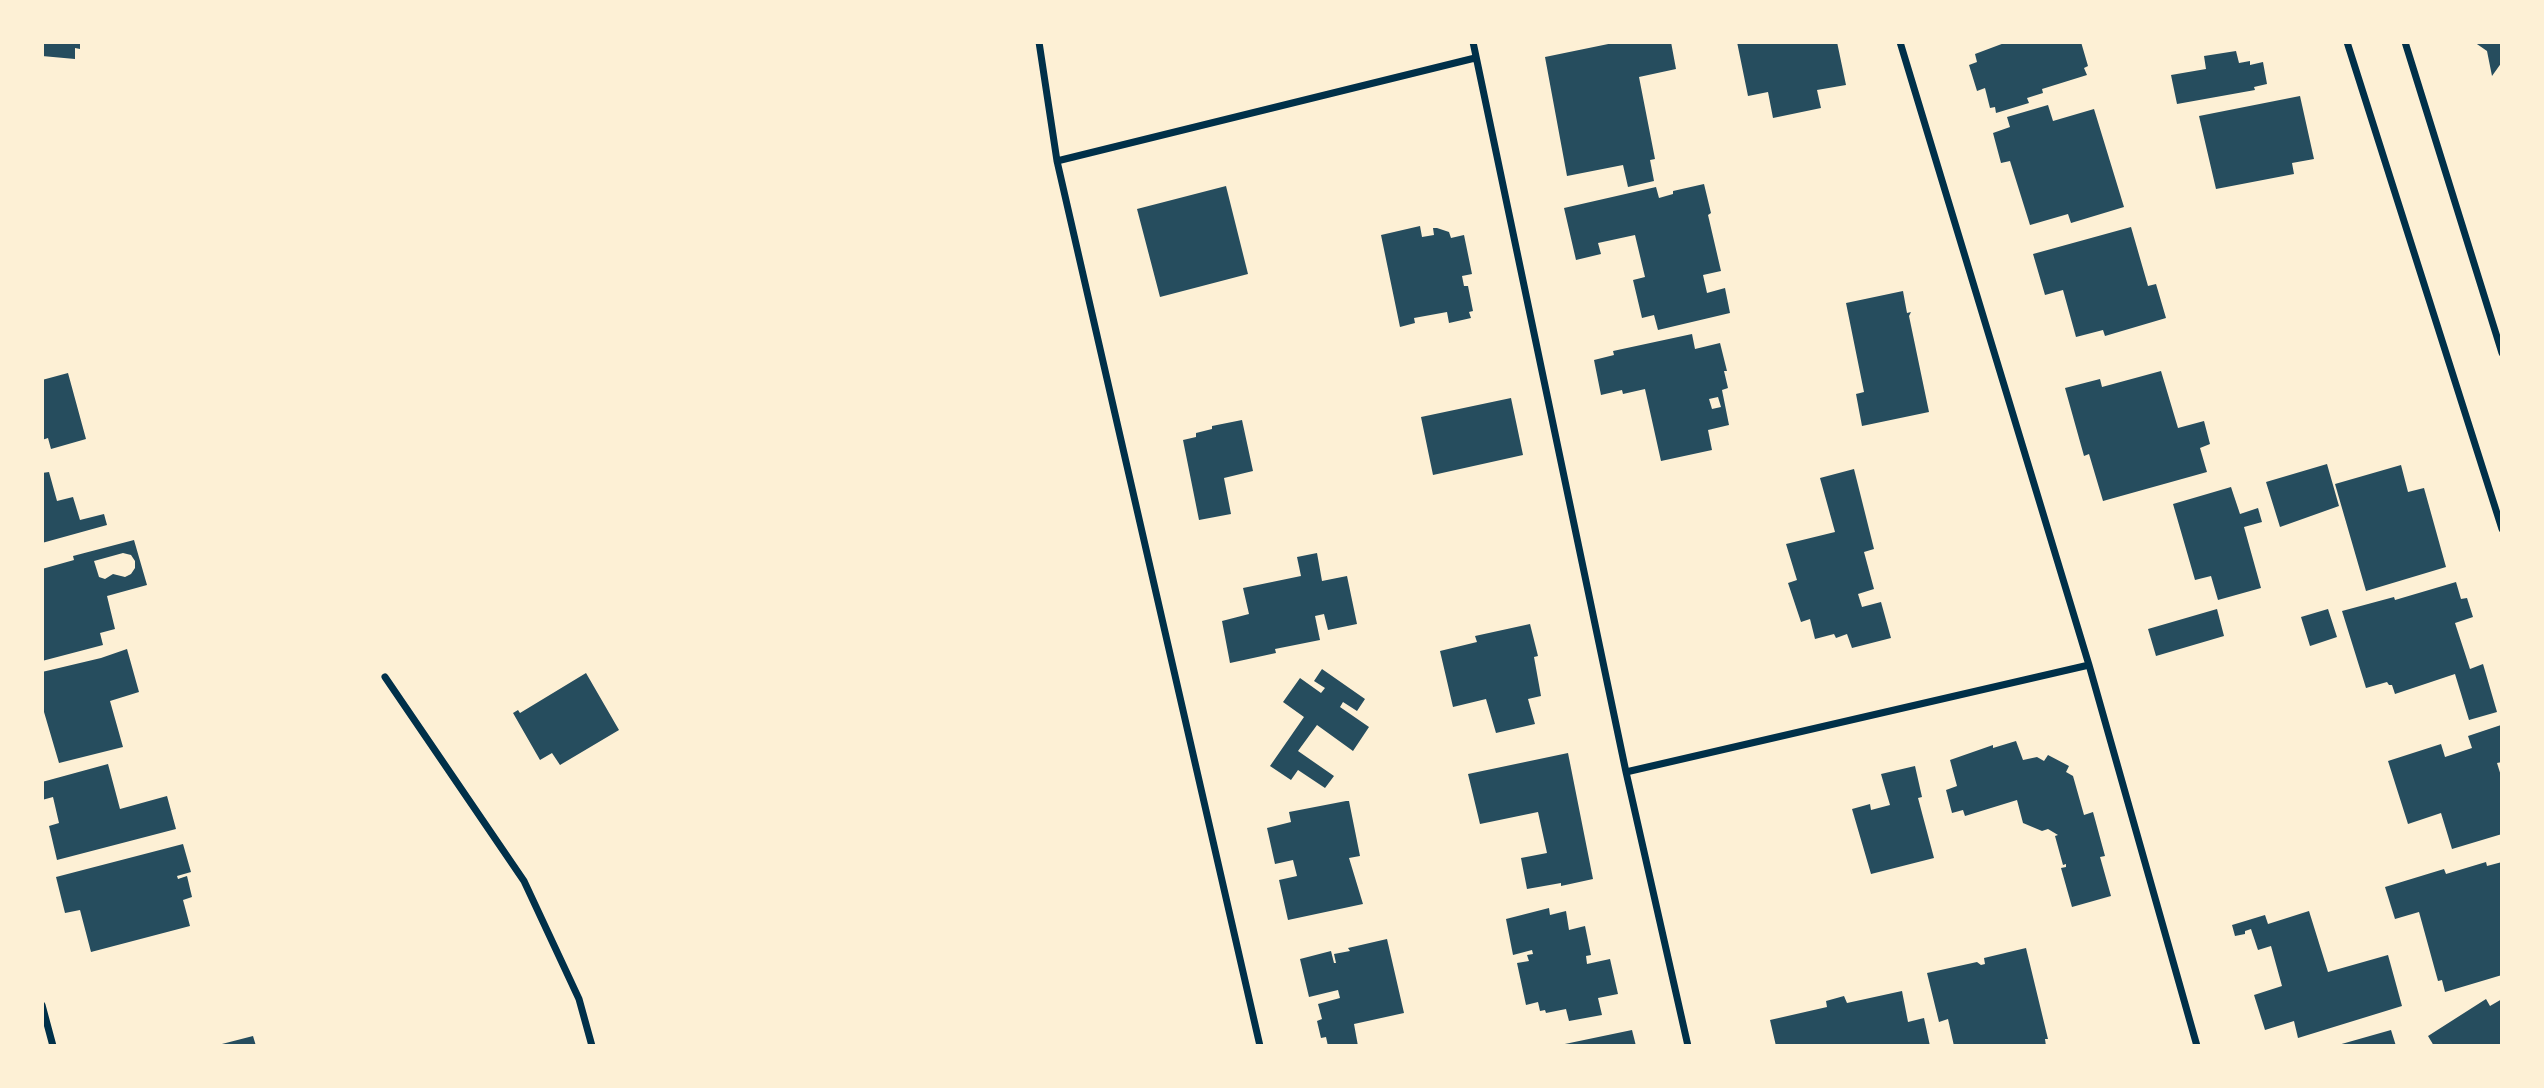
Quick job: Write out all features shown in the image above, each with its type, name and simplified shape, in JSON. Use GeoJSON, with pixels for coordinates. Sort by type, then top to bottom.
{"type":"FeatureCollection","features":[{"type":"Feature","properties":{"kind":"street"},"geometry":{"type":"LineString","coordinates":[[1039,42],[1057,161],[1260,1046]]}},
{"type":"Feature","properties":{"kind":"street"},"geometry":{"type":"LineString","coordinates":[[1473,42],[1626,772],[1688,1046]]}},
{"type":"Feature","properties":{"kind":"street"},"geometry":{"type":"LineString","coordinates":[[1900,42],[2089,665],[2197,1046]]}},
{"type":"Feature","properties":{"kind":"street"},"geometry":{"type":"LineString","coordinates":[[2347,42],[2502,529]]}},
{"type":"Feature","properties":{"kind":"street"},"geometry":{"type":"LineString","coordinates":[[2405,42],[2502,353]]}},
{"type":"Feature","properties":{"kind":"street"},"geometry":{"type":"LineString","coordinates":[[1057,161],[1475,58]]}},
{"type":"Feature","properties":{"kind":"street"},"geometry":{"type":"LineString","coordinates":[[1626,772],[2089,665]]}},
{"type":"Feature","properties":{"kind":"street"},"geometry":{"type":"LineString","coordinates":[[385,677],[524,881],[579,999],[592,1046]]}},
{"type":"Feature","properties":{"kind":"street"},"geometry":{"type":"LineString","coordinates":[[42,1005],[53,1046]]}},
{"type":"Feature","properties":{"kind":"building"},"geometry":{"type":"Polygon","coordinates":[[[42,42],[80,42],[80,49],[75,48],[75,59],[42,56],[42,42]]]}},
{"type":"Feature","properties":{"kind":"building"},"geometry":{"type":"Polygon","coordinates":[[[1618,42],[1671,42],[1676,69],[1639,77],[1655,159],[1650,160],[1654,181],[1628,187],[1623,165],[1567,176],[1545,57],[1618,42]]]}},
{"type":"Feature","properties":{"kind":"building"},"geometry":{"type":"Polygon","coordinates":[[[1737,42],[1837,42],[1846,85],[1817,90],[1821,108],[1773,118],[1768,92],[1748,96],[1737,42]]]}},
{"type":"Feature","properties":{"kind":"building"},"geometry":{"type":"Polygon","coordinates":[[[2007,42],[2081,42],[2088,66],[2084,68],[2087,75],[2042,89],[2043,93],[2027,98],[2029,103],[1996,113],[1995,107],[1990,108],[1985,88],[1977,91],[1969,65],[1977,62],[1975,54],[2007,42]]]}},
{"type":"Feature","properties":{"kind":"building"},"geometry":{"type":"Polygon","coordinates":[[[2474,42],[2502,42],[2502,62],[2492,76],[2487,51],[2474,42]]]}},
{"type":"Feature","properties":{"kind":"building"},"geometry":{"type":"Polygon","coordinates":[[[2236,51],[2239,63],[2250,61],[2250,65],[2263,62],[2267,84],[2254,87],[2255,90],[2177,104],[2171,75],[2206,69],[2204,56],[2236,51]]]}},
{"type":"Feature","properties":{"kind":"building"},"geometry":{"type":"Polygon","coordinates":[[[2300,96],[2314,159],[2292,163],[2294,174],[2216,189],[2199,116],[2300,96]]]}},
{"type":"Feature","properties":{"kind":"building"},"geometry":{"type":"Polygon","coordinates":[[[2048,105],[2053,121],[2094,109],[2124,207],[2071,223],[2068,214],[2030,225],[2010,161],[2001,163],[1993,133],[2010,127],[2007,117],[2048,105]]]}},
{"type":"Feature","properties":{"kind":"building"},"geometry":{"type":"Polygon","coordinates":[[[1704,184],[1721,271],[1703,275],[1707,293],[1725,288],[1730,313],[1658,330],[1654,315],[1642,318],[1633,280],[1645,277],[1635,235],[1598,243],[1601,254],[1576,260],[1564,208],[1656,187],[1659,198],[1673,194],[1673,191],[1704,184]]]}},
{"type":"Feature","properties":{"kind":"building"},"geometry":{"type":"Polygon","coordinates":[[[1226,186],[1248,274],[1160,297],[1137,209],[1226,186]]]}},
{"type":"Feature","properties":{"kind":"building"},"geometry":{"type":"Polygon","coordinates":[[[1420,226],[1422,237],[1434,235],[1433,228],[1449,232],[1451,238],[1464,235],[1472,274],[1462,276],[1464,286],[1468,286],[1473,311],[1469,312],[1471,318],[1449,323],[1447,312],[1414,318],[1415,323],[1400,327],[1381,235],[1420,226]]]}},
{"type":"Feature","properties":{"kind":"building"},"geometry":{"type":"Polygon","coordinates":[[[2131,227],[2148,286],[2156,284],[2166,318],[2105,336],[2103,330],[2076,337],[2063,290],[2045,295],[2033,254],[2131,227]]]}},
{"type":"Feature","properties":{"kind":"building"},"geometry":{"type":"Polygon","coordinates":[[[1903,291],[1907,313],[1911,312],[1909,316],[1929,412],[1862,426],[1856,394],[1864,392],[1846,303],[1903,291]]]}},
{"type":"Feature","properties":{"kind":"building"},"geometry":{"type":"Polygon","coordinates":[[[1692,334],[1695,349],[1720,343],[1727,371],[1724,371],[1728,388],[1722,390],[1729,425],[1708,430],[1712,450],[1661,461],[1645,389],[1623,394],[1622,390],[1601,395],[1594,360],[1614,355],[1613,351],[1692,334]],[[1718,397],[1709,399],[1712,409],[1721,407],[1718,397]]]}},
{"type":"Feature","properties":{"kind":"building"},"geometry":{"type":"Polygon","coordinates":[[[2161,371],[2178,428],[2204,421],[2210,444],[2200,448],[2207,472],[2103,501],[2089,454],[2084,456],[2065,388],[2100,379],[2102,387],[2161,371]]]}},
{"type":"Feature","properties":{"kind":"building"},"geometry":{"type":"Polygon","coordinates":[[[68,373],[86,439],[51,449],[48,438],[42,440],[42,380],[68,373]]]}},
{"type":"Feature","properties":{"kind":"building"},"geometry":{"type":"Polygon","coordinates":[[[1511,398],[1523,455],[1433,475],[1421,417],[1511,398]]]}},
{"type":"Feature","properties":{"kind":"building"},"geometry":{"type":"Polygon","coordinates":[[[1242,420],[1253,471],[1224,478],[1231,514],[1199,520],[1183,440],[1196,437],[1196,433],[1212,429],[1212,426],[1242,420]]]}},
{"type":"Feature","properties":{"kind":"building"},"geometry":{"type":"Polygon","coordinates":[[[2327,464],[2339,506],[2280,527],[2266,482],[2327,464]]]}},
{"type":"Feature","properties":{"kind":"building"},"geometry":{"type":"Polygon","coordinates":[[[2401,465],[2408,492],[2424,488],[2446,567],[2366,591],[2335,484],[2401,465]]]}},
{"type":"Feature","properties":{"kind":"building"},"geometry":{"type":"Polygon","coordinates":[[[1854,469],[1874,549],[1864,552],[1874,589],[1858,594],[1862,607],[1881,602],[1891,638],[1852,648],[1847,634],[1836,638],[1834,634],[1815,639],[1810,619],[1801,622],[1788,583],[1797,580],[1786,544],[1835,532],[1820,478],[1854,469]]]}},
{"type":"Feature","properties":{"kind":"building"},"geometry":{"type":"Polygon","coordinates":[[[49,472],[57,501],[73,497],[80,520],[104,514],[107,525],[42,543],[42,473],[49,472]]]}},
{"type":"Feature","properties":{"kind":"building"},"geometry":{"type":"Polygon","coordinates":[[[2231,487],[2240,514],[2258,508],[2262,522],[2244,527],[2261,588],[2218,600],[2211,576],[2195,580],[2173,504],[2231,487]]]}},
{"type":"Feature","properties":{"kind":"building"},"geometry":{"type":"Polygon","coordinates":[[[134,540],[147,585],[107,596],[115,629],[100,633],[103,645],[42,661],[42,569],[74,560],[73,556],[134,540]],[[123,553],[94,561],[99,577],[105,579],[113,574],[125,577],[131,574],[135,561],[131,555],[123,553]]]}},
{"type":"Feature","properties":{"kind":"building"},"geometry":{"type":"Polygon","coordinates":[[[1317,553],[1322,581],[1347,576],[1357,624],[1328,630],[1324,614],[1315,616],[1320,640],[1275,649],[1276,653],[1230,663],[1222,621],[1249,614],[1243,588],[1301,576],[1297,557],[1317,553]]]}},
{"type":"Feature","properties":{"kind":"building"},"geometry":{"type":"Polygon","coordinates":[[[2456,582],[2461,599],[2467,598],[2473,617],[2455,623],[2470,669],[2483,664],[2497,712],[2469,720],[2455,674],[2395,694],[2392,685],[2387,682],[2366,688],[2342,611],[2394,597],[2395,600],[2456,582]]]}},
{"type":"Feature","properties":{"kind":"building"},"geometry":{"type":"Polygon","coordinates":[[[2217,609],[2224,636],[2156,656],[2148,629],[2217,609]]]}},
{"type":"Feature","properties":{"kind":"building"},"geometry":{"type":"Polygon","coordinates":[[[2328,609],[2337,637],[2310,646],[2301,617],[2328,609]]]}},
{"type":"Feature","properties":{"kind":"building"},"geometry":{"type":"Polygon","coordinates":[[[1530,624],[1538,656],[1534,657],[1541,696],[1528,699],[1535,724],[1496,733],[1486,699],[1453,707],[1440,651],[1477,642],[1475,636],[1530,624]]]}},
{"type":"Feature","properties":{"kind":"building"},"geometry":{"type":"Polygon","coordinates":[[[127,649],[139,692],[110,701],[123,747],[59,763],[44,712],[42,713],[42,672],[127,649]]]}},
{"type":"Feature","properties":{"kind":"building"},"geometry":{"type":"Polygon","coordinates":[[[1322,669],[1365,699],[1357,711],[1343,702],[1340,707],[1369,727],[1353,751],[1317,725],[1298,751],[1334,776],[1325,788],[1298,770],[1291,780],[1270,766],[1304,717],[1283,702],[1300,678],[1321,693],[1325,688],[1314,681],[1322,669]]]}},
{"type":"Feature","properties":{"kind":"building"},"geometry":{"type":"Polygon","coordinates":[[[586,673],[619,730],[560,765],[552,753],[540,760],[513,713],[518,710],[520,713],[586,673]]]}},
{"type":"Feature","properties":{"kind":"building"},"geometry":{"type":"Polygon","coordinates":[[[2501,725],[2502,762],[2497,763],[2502,779],[2502,834],[2452,849],[2441,813],[2408,824],[2388,761],[2441,744],[2445,757],[2472,748],[2468,736],[2501,725]]]}},
{"type":"Feature","properties":{"kind":"building"},"geometry":{"type":"Polygon","coordinates":[[[2016,741],[2023,760],[2037,757],[2044,761],[2048,755],[2069,766],[2066,772],[2073,776],[2084,815],[2093,812],[2105,856],[2100,857],[2111,896],[2072,907],[2061,868],[2066,867],[2066,864],[2063,865],[2055,836],[2058,835],[2048,829],[2042,831],[2023,823],[2017,800],[1965,816],[1963,810],[1952,813],[1946,790],[1957,786],[1950,760],[1993,745],[1993,748],[2016,741]]]}},
{"type":"Feature","properties":{"kind":"building"},"geometry":{"type":"Polygon","coordinates":[[[1568,753],[1593,879],[1561,886],[1561,883],[1527,889],[1521,858],[1547,853],[1538,812],[1480,824],[1468,774],[1568,753]]]}},
{"type":"Feature","properties":{"kind":"building"},"geometry":{"type":"Polygon","coordinates":[[[108,764],[120,809],[167,796],[176,829],[57,860],[49,826],[59,823],[53,797],[42,800],[42,782],[108,764]]]}},
{"type":"Feature","properties":{"kind":"building"},"geometry":{"type":"Polygon","coordinates":[[[1915,766],[1922,797],[1918,798],[1934,858],[1871,874],[1852,809],[1870,804],[1871,810],[1890,805],[1881,774],[1915,766]]]}},
{"type":"Feature","properties":{"kind":"building"},"geometry":{"type":"Polygon","coordinates":[[[1349,801],[1360,856],[1349,858],[1363,904],[1288,920],[1279,880],[1297,876],[1293,860],[1275,864],[1267,828],[1291,822],[1289,812],[1349,801]]]}},
{"type":"Feature","properties":{"kind":"building"},"geometry":{"type":"Polygon","coordinates":[[[183,844],[191,872],[177,876],[178,879],[187,876],[192,897],[183,900],[190,926],[91,952],[80,910],[65,913],[56,877],[183,844]]]}},
{"type":"Feature","properties":{"kind":"building"},"geometry":{"type":"Polygon","coordinates":[[[2486,862],[2487,866],[2502,862],[2502,975],[2445,992],[2442,980],[2438,981],[2419,912],[2395,919],[2385,887],[2444,869],[2446,874],[2486,862]]]}},
{"type":"Feature","properties":{"kind":"building"},"geometry":{"type":"Polygon","coordinates":[[[1549,908],[1550,915],[1566,911],[1569,930],[1585,926],[1591,955],[1586,956],[1587,964],[1610,959],[1618,994],[1598,998],[1602,1015],[1569,1021],[1566,1009],[1546,1013],[1545,1010],[1540,1011],[1538,1002],[1526,1005],[1517,963],[1529,961],[1527,955],[1533,954],[1532,950],[1513,955],[1506,919],[1549,908]]]}},
{"type":"Feature","properties":{"kind":"building"},"geometry":{"type":"Polygon","coordinates":[[[2309,911],[2328,972],[2388,955],[2402,1006],[2298,1038],[2294,1021],[2265,1030],[2254,995],[2282,986],[2271,946],[2258,950],[2251,929],[2245,931],[2245,934],[2235,936],[2232,925],[2265,915],[2268,924],[2309,911]]]}},
{"type":"Feature","properties":{"kind":"building"},"geometry":{"type":"Polygon","coordinates":[[[1387,939],[1404,1013],[1354,1024],[1358,1046],[1328,1046],[1326,1037],[1321,1038],[1317,1021],[1322,1019],[1318,1004],[1340,998],[1338,990],[1309,997],[1300,959],[1331,951],[1336,963],[1334,954],[1387,939]]]}},
{"type":"Feature","properties":{"kind":"building"},"geometry":{"type":"Polygon","coordinates":[[[2026,948],[2048,1039],[2045,1039],[2046,1046],[1954,1046],[1948,1019],[1939,1022],[1927,973],[1977,962],[1985,964],[1984,958],[2026,948]]]}},
{"type":"Feature","properties":{"kind":"building"},"geometry":{"type":"Polygon","coordinates":[[[1902,991],[1908,1022],[1924,1018],[1930,1046],[1776,1046],[1770,1020],[1827,1007],[1826,1001],[1844,996],[1847,1003],[1902,991]]]}},
{"type":"Feature","properties":{"kind":"building"},"geometry":{"type":"Polygon","coordinates":[[[2486,999],[2490,1006],[2502,999],[2502,1046],[2434,1046],[2428,1036],[2486,999]]]}},
{"type":"Feature","properties":{"kind":"building"},"geometry":{"type":"Polygon","coordinates":[[[1632,1030],[1636,1046],[1560,1046],[1560,1045],[1632,1030]]]}},
{"type":"Feature","properties":{"kind":"building"},"geometry":{"type":"Polygon","coordinates":[[[2391,1030],[2396,1046],[2338,1045],[2391,1030]]]}},
{"type":"Feature","properties":{"kind":"building"},"geometry":{"type":"Polygon","coordinates":[[[253,1036],[256,1046],[218,1045],[253,1036]]]}}]}
